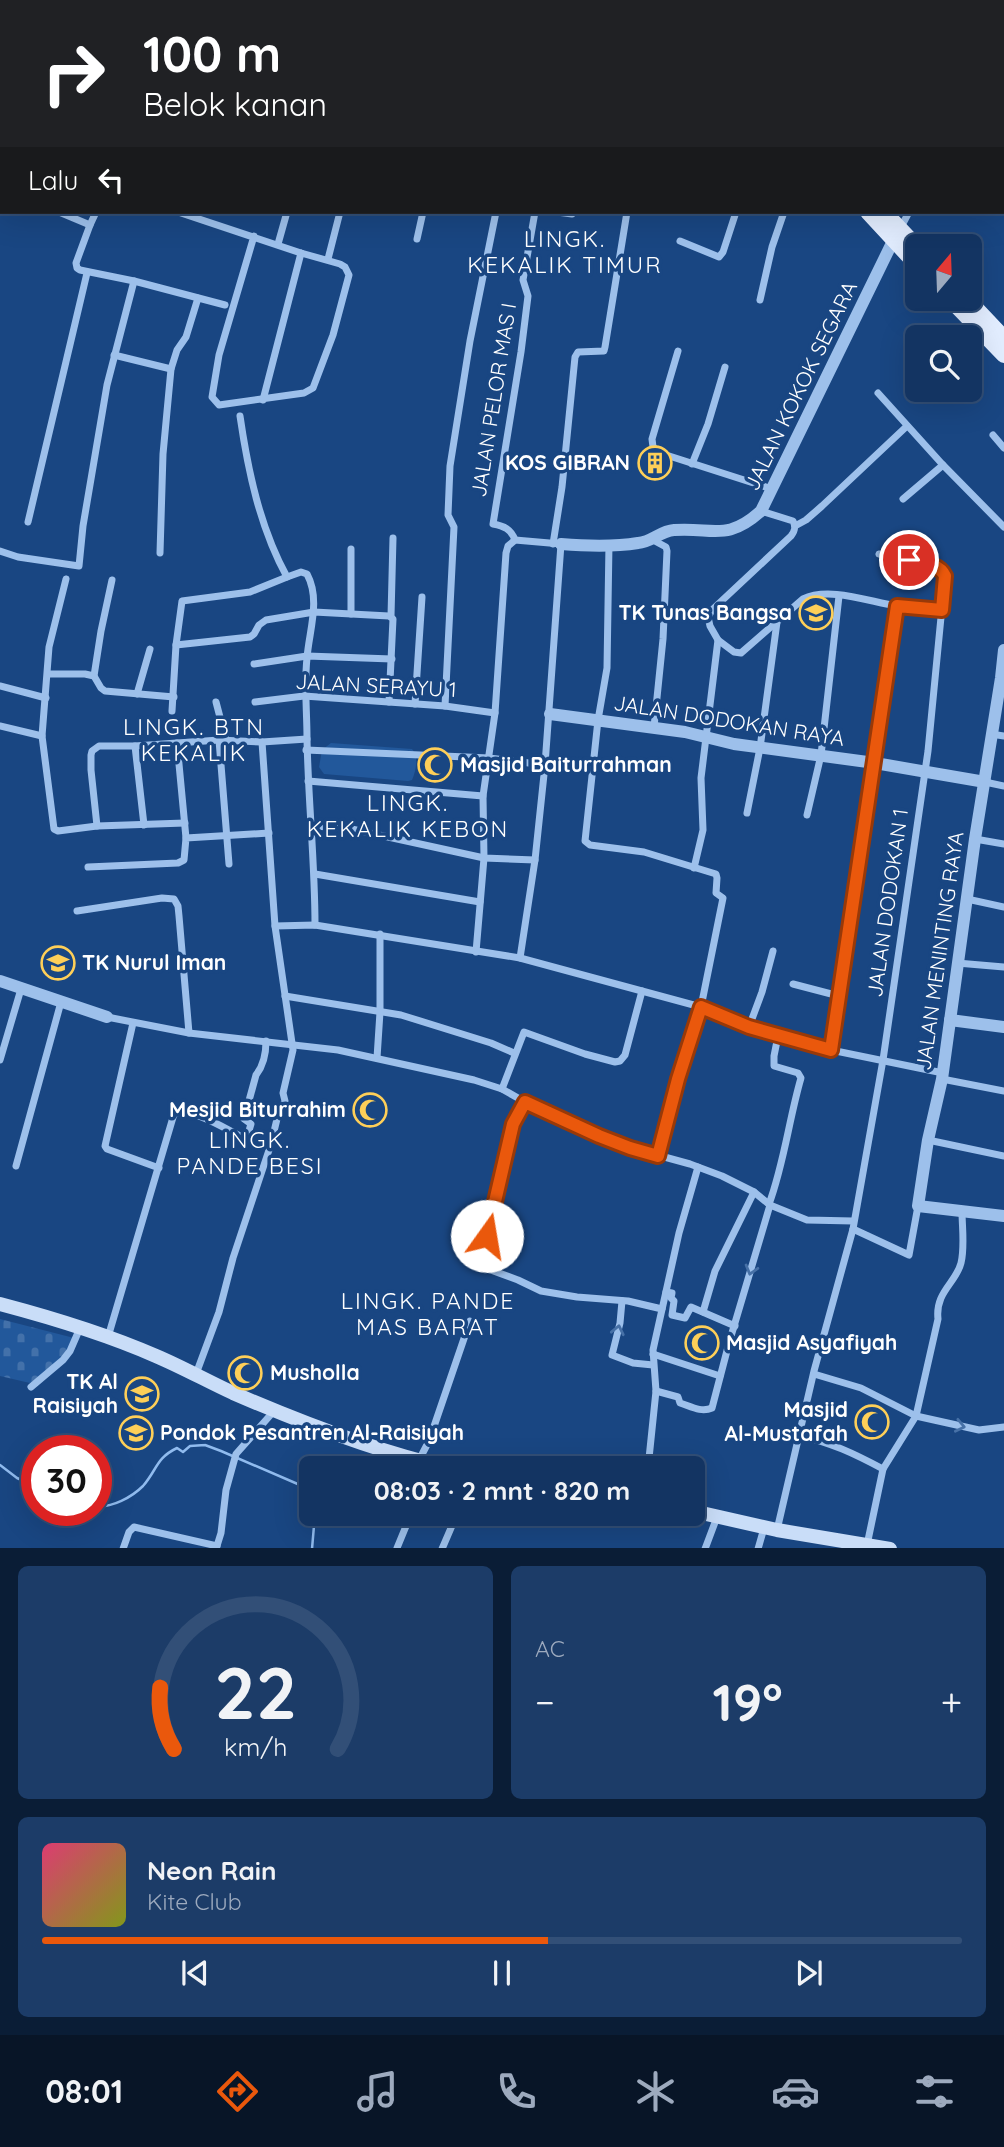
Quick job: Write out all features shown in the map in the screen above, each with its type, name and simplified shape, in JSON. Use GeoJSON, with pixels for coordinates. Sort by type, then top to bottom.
{"type":"FeatureCollection","features":[{"type":"Feature","properties":{"kind":"main road"},"geometry":{"type":"LineString","coordinates":[[873,214],[895,223],[905,242]]}},
{"type":"Feature","properties":{"kind":"main road"},"geometry":{"type":"LineString","coordinates":[[963,312],[1004,355]]}},
{"type":"Feature","properties":{"kind":"main road"},"geometry":{"type":"LineString","coordinates":[[979,312],[1004,338]]}},
{"type":"Feature","properties":{"kind":"main road"},"geometry":{"type":"LineString","coordinates":[[0,1304],[80,1328],[157,1356],[274,1410],[401,1456]]}},
{"type":"Feature","properties":{"kind":"main road"},"geometry":{"type":"LineString","coordinates":[[705,1513],[771,1529],[882,1548]]}},
{"type":"Feature","properties":{"kind":"street"},"geometry":{"type":"LineString","coordinates":[[64,214],[90,225]]}},
{"type":"Feature","properties":{"kind":"street"},"geometry":{"type":"LineString","coordinates":[[95,214],[76,268],[87,273],[134,281],[225,305]]}},
{"type":"Feature","properties":{"kind":"street"},"geometry":{"type":"LineString","coordinates":[[184,214],[254,236],[278,244],[301,253],[328,259],[340,264],[349,275],[333,335],[316,385],[311,390],[263,400],[218,405],[212,397],[219,355],[254,236]]}},
{"type":"Feature","properties":{"kind":"street"},"geometry":{"type":"LineString","coordinates":[[278,244],[286,214]]}},
{"type":"Feature","properties":{"kind":"street"},"geometry":{"type":"LineString","coordinates":[[328,259],[339,214]]}},
{"type":"Feature","properties":{"kind":"street"},"geometry":{"type":"LineString","coordinates":[[417,239],[423,214]]}},
{"type":"Feature","properties":{"kind":"street"},"geometry":{"type":"LineString","coordinates":[[445,706],[454,527],[448,515],[450,466],[470,341],[496,214]]}},
{"type":"Feature","properties":{"kind":"street","name":"JALAN PELOR MAS I"},"geometry":{"type":"LineString","coordinates":[[515,540],[506,527],[493,524],[521,352],[528,296],[523,280],[535,214]]}},
{"type":"Feature","properties":{"kind":"street"},"geometry":{"type":"LineString","coordinates":[[520,958],[535,860],[550,714],[557,544],[575,357],[578,352],[604,351],[606,347],[627,214]]}},
{"type":"Feature","properties":{"kind":"street"},"geometry":{"type":"LineString","coordinates":[[680,241],[719,257],[735,214]]}},
{"type":"Feature","properties":{"kind":"street"},"geometry":{"type":"LineString","coordinates":[[760,300],[772,247],[783,214]]}},
{"type":"Feature","properties":{"kind":"street","name":"JALAN KOKOK SEGARA"},"geometry":{"type":"LineString","coordinates":[[557,544],[639,543],[674,530],[733,530],[761,511],[895,223]]}},
{"type":"Feature","properties":{"kind":"street"},"geometry":{"type":"LineString","coordinates":[[263,400],[301,253]]}},
{"type":"Feature","properties":{"kind":"street"},"geometry":{"type":"LineString","coordinates":[[28,522],[87,273]]}},
{"type":"Feature","properties":{"kind":"street"},"geometry":{"type":"LineString","coordinates":[[0,551],[18,557],[79,566],[85,513],[114,355],[134,281]]}},
{"type":"Feature","properties":{"kind":"street"},"geometry":{"type":"LineString","coordinates":[[160,553],[163,454],[171,369],[177,350],[186,337],[198,298]]}},
{"type":"Feature","properties":{"kind":"street"},"geometry":{"type":"LineString","coordinates":[[678,351],[652,439],[656,450],[772,489]]}},
{"type":"Feature","properties":{"kind":"street"},"geometry":{"type":"LineString","coordinates":[[114,355],[171,369]]}},
{"type":"Feature","properties":{"kind":"street"},"geometry":{"type":"LineString","coordinates":[[692,464],[708,424],[725,367]]}},
{"type":"Feature","properties":{"kind":"street"},"geometry":{"type":"LineString","coordinates":[[878,393],[1004,527]]}},
{"type":"Feature","properties":{"kind":"street"},"geometry":{"type":"LineString","coordinates":[[240,416],[256,501],[287,577]]}},
{"type":"Feature","properties":{"kind":"street"},"geometry":{"type":"LineString","coordinates":[[907,426],[795,528],[762,564],[710,613],[708,620],[718,640],[734,652],[741,653],[809,596],[824,594],[864,598],[897,606],[942,610]]}},
{"type":"Feature","properties":{"kind":"street"},"geometry":{"type":"LineString","coordinates":[[993,435],[1004,448]]}},
{"type":"Feature","properties":{"kind":"street"},"geometry":{"type":"LineString","coordinates":[[903,499],[943,465]]}},
{"type":"Feature","properties":{"kind":"street"},"geometry":{"type":"LineString","coordinates":[[761,511],[793,521],[795,528]]}},
{"type":"Feature","properties":{"kind":"street"},"geometry":{"type":"LineString","coordinates":[[389,702],[393,538]]}},
{"type":"Feature","properties":{"kind":"street"},"geometry":{"type":"LineString","coordinates":[[477,952],[484,858],[483,796],[495,713],[504,562],[508,546],[515,540],[557,544]]}},
{"type":"Feature","properties":{"kind":"street"},"geometry":{"type":"LineString","coordinates":[[653,540],[666,547],[667,551],[663,639],[654,727]]}},
{"type":"Feature","properties":{"kind":"street"},"geometry":{"type":"LineString","coordinates":[[609,544],[607,668],[598,720],[585,837],[588,844],[644,852],[716,874],[716,892],[723,898],[701,1007],[678,1079],[658,1156]]}},
{"type":"Feature","properties":{"kind":"street"},"geometry":{"type":"LineString","coordinates":[[351,549],[351,614]]}},
{"type":"Feature","properties":{"kind":"street","name":"JALAN DODOKAN 1"},"geometry":{"type":"LineString","coordinates":[[759,1548],[771,1529],[800,1436],[853,1225],[883,1060],[928,751],[945,576],[941,569],[930,565],[879,554]]}},
{"type":"Feature","properties":{"kind":"street"},"geometry":{"type":"LineString","coordinates":[[172,710],[176,645],[183,601],[250,592],[300,572],[309,576],[314,612],[304,696],[315,874],[315,925]]}},
{"type":"Feature","properties":{"kind":"street"},"geometry":{"type":"LineString","coordinates":[[66,579],[49,648],[42,736],[54,829],[58,831],[97,826],[185,823]]}},
{"type":"Feature","properties":{"kind":"street"},"geometry":{"type":"LineString","coordinates":[[112,580],[94,676],[105,691],[174,697]]}},
{"type":"Feature","properties":{"kind":"street"},"geometry":{"type":"LineString","coordinates":[[807,815],[821,755],[839,596]]}},
{"type":"Feature","properties":{"kind":"street"},"geometry":{"type":"LineString","coordinates":[[415,704],[422,597]]}},
{"type":"Feature","properties":{"kind":"street"},"geometry":{"type":"LineString","coordinates":[[831,1050],[897,606]]}},
{"type":"Feature","properties":{"kind":"street"},"geometry":{"type":"LineString","coordinates":[[176,645],[250,637],[258,625],[266,620],[314,612],[391,616]]}},
{"type":"Feature","properties":{"kind":"street"},"geometry":{"type":"LineString","coordinates":[[747,813],[760,747],[777,622]]}},
{"type":"Feature","properties":{"kind":"street"},"geometry":{"type":"LineString","coordinates":[[694,868],[704,830],[701,778],[718,640]]}},
{"type":"Feature","properties":{"kind":"street"},"geometry":{"type":"LineString","coordinates":[[136,694],[150,649]]}},
{"type":"Feature","properties":{"kind":"street","name":"JALAN MENINTING RAYA"},"geometry":{"type":"LineString","coordinates":[[853,1225],[909,1255],[928,1140],[942,1076],[975,839],[985,782],[998,735],[1004,650]]}},
{"type":"Feature","properties":{"kind":"street"},"geometry":{"type":"LineString","coordinates":[[254,664],[307,656],[392,659]]}},
{"type":"Feature","properties":{"kind":"street"},"geometry":{"type":"LineString","coordinates":[[48,674],[94,676]]}},
{"type":"Feature","properties":{"kind":"street"},"geometry":{"type":"LineString","coordinates":[[0,686],[46,698]]}},
{"type":"Feature","properties":{"kind":"street","name":"JALAN SERAYU 1"},"geometry":{"type":"LineString","coordinates":[[255,702],[304,696],[445,706],[495,713]]}},
{"type":"Feature","properties":{"kind":"street"},"geometry":{"type":"LineString","coordinates":[[216,702],[223,740],[229,864]]}},
{"type":"Feature","properties":{"kind":"street","name":"JALAN DODOKAN RAYA"},"geometry":{"type":"LineString","coordinates":[[550,714],[654,727],[734,744],[875,763],[985,782]]}},
{"type":"Feature","properties":{"kind":"street"},"geometry":{"type":"LineString","coordinates":[[0,726],[42,736]]}},
{"type":"Feature","properties":{"kind":"street"},"geometry":{"type":"LineString","coordinates":[[97,826],[91,755],[99,746],[307,739]]}},
{"type":"Feature","properties":{"kind":"street"},"geometry":{"type":"LineString","coordinates":[[196,1375],[219,1312],[233,1258],[285,1101],[283,1093],[293,1044],[275,926],[262,742]]}},
{"type":"Feature","properties":{"kind":"street"},"geometry":{"type":"LineString","coordinates":[[88,867],[178,863],[184,860],[186,838],[177,743]]}},
{"type":"Feature","properties":{"kind":"street"},"geometry":{"type":"LineString","coordinates":[[135,746],[144,825]]}},
{"type":"Feature","properties":{"kind":"street"},"geometry":{"type":"LineString","coordinates":[[306,750],[489,758],[545,765]]}},
{"type":"Feature","properties":{"kind":"street"},"geometry":{"type":"LineString","coordinates":[[308,781],[483,796]]}},
{"type":"Feature","properties":{"kind":"street"},"geometry":{"type":"LineString","coordinates":[[985,782],[1004,786]]}},
{"type":"Feature","properties":{"kind":"street"},"geometry":{"type":"LineString","coordinates":[[312,826],[347,828],[484,858],[535,860]]}},
{"type":"Feature","properties":{"kind":"street"},"geometry":{"type":"LineString","coordinates":[[186,838],[268,833]]}},
{"type":"Feature","properties":{"kind":"street"},"geometry":{"type":"LineString","coordinates":[[975,839],[1004,844]]}},
{"type":"Feature","properties":{"kind":"street"},"geometry":{"type":"LineString","coordinates":[[315,874],[480,902]]}},
{"type":"Feature","properties":{"kind":"street"},"geometry":{"type":"LineString","coordinates":[[78,911],[136,901],[174,899],[179,916],[189,1033]]}},
{"type":"Feature","properties":{"kind":"street"},"geometry":{"type":"LineString","coordinates":[[967,899],[1004,906]]}},
{"type":"Feature","properties":{"kind":"street"},"geometry":{"type":"LineString","coordinates":[[275,926],[315,925],[520,958],[701,1007],[778,1036],[1004,1091]]}},
{"type":"Feature","properties":{"kind":"street"},"geometry":{"type":"LineString","coordinates":[[377,1058],[380,934]]}},
{"type":"Feature","properties":{"kind":"street"},"geometry":{"type":"LineString","coordinates":[[749,1027],[773,951]]}},
{"type":"Feature","properties":{"kind":"street"},"geometry":{"type":"LineString","coordinates":[[957,963],[1004,967]]}},
{"type":"Feature","properties":{"kind":"street"},"geometry":{"type":"LineString","coordinates":[[0,981],[107,1017],[133,1023],[189,1033],[338,1050],[474,1080],[502,1089],[599,1136],[722,1176],[754,1192],[769,1205],[807,1220],[853,1225]]}},
{"type":"Feature","properties":{"kind":"street"},"geometry":{"type":"LineString","coordinates":[[793,984],[839,996]]}},
{"type":"Feature","properties":{"kind":"street"},"geometry":{"type":"LineString","coordinates":[[0,1060],[2,1045],[21,989]]}},
{"type":"Feature","properties":{"kind":"street"},"geometry":{"type":"LineString","coordinates":[[502,1089],[521,1034],[526,1032],[585,1054],[620,1061],[625,1055],[642,991]]}},
{"type":"Feature","properties":{"kind":"street"},"geometry":{"type":"LineString","coordinates":[[285,996],[425,1021],[514,1053]]}},
{"type":"Feature","properties":{"kind":"street"},"geometry":{"type":"LineString","coordinates":[[16,1166],[61,1002]]}},
{"type":"Feature","properties":{"kind":"street"},"geometry":{"type":"LineString","coordinates":[[950,1020],[1004,1027]]}},
{"type":"Feature","properties":{"kind":"street"},"geometry":{"type":"LineString","coordinates":[[133,1023],[106,1147],[159,1168]]}},
{"type":"Feature","properties":{"kind":"street"},"geometry":{"type":"LineString","coordinates":[[656,1391],[678,1397],[680,1402],[707,1411],[712,1408],[775,1187],[801,1078],[798,1073],[774,1066],[778,1036]]}},
{"type":"Feature","properties":{"kind":"street"},"geometry":{"type":"LineString","coordinates":[[108,1338],[172,1118],[177,1112],[210,1120],[240,1136],[248,1134],[251,1125],[244,1119],[256,1075],[265,1057],[266,1041]]}},
{"type":"Feature","properties":{"kind":"street"},"geometry":{"type":"LineString","coordinates":[[525,1102],[513,1124],[485,1244],[479,1251],[489,1258],[488,1269],[541,1291],[662,1309]]}},
{"type":"Feature","properties":{"kind":"street"},"geometry":{"type":"LineString","coordinates":[[928,1140],[1004,1156]]}},
{"type":"Feature","properties":{"kind":"street"},"geometry":{"type":"LineString","coordinates":[[649,1456],[656,1391],[653,1352],[679,1233],[698,1167]]}},
{"type":"Feature","properties":{"kind":"street"},"geometry":{"type":"LineString","coordinates":[[703,1312],[715,1271],[754,1192]]}},
{"type":"Feature","properties":{"kind":"street"},"geometry":{"type":"LineString","coordinates":[[918,1206],[1004,1216]]}},
{"type":"Feature","properties":{"kind":"street"},"geometry":{"type":"LineString","coordinates":[[866,1546],[883,1469],[916,1416],[939,1319],[937,1312],[944,1291],[959,1269],[962,1259],[962,1212]]}},
{"type":"Feature","properties":{"kind":"street"},"geometry":{"type":"LineString","coordinates":[[666,1293],[672,1293],[672,1315],[685,1318],[691,1307],[735,1326]]}},
{"type":"Feature","properties":{"kind":"street"},"geometry":{"type":"LineString","coordinates":[[622,1301],[620,1323],[612,1354],[633,1363],[653,1364]]}},
{"type":"Feature","properties":{"kind":"street"},"geometry":{"type":"LineString","coordinates":[[428,1456],[429,1440],[470,1321]]}},
{"type":"Feature","properties":{"kind":"street"},"geometry":{"type":"LineString","coordinates":[[31,1387],[63,1360],[80,1328]]}},
{"type":"Feature","properties":{"kind":"street"},"geometry":{"type":"LineString","coordinates":[[653,1352],[720,1376]]}},
{"type":"Feature","properties":{"kind":"street"},"geometry":{"type":"LineString","coordinates":[[814,1374],[861,1388],[916,1416],[979,1430],[1004,1427]]}},
{"type":"Feature","properties":{"kind":"street"},"geometry":{"type":"LineString","coordinates":[[122,1548],[134,1527],[216,1547],[235,1457],[274,1410]]}},
{"type":"Feature","properties":{"kind":"street"},"geometry":{"type":"LineString","coordinates":[[800,1436],[848,1450],[883,1469]]}},
{"type":"Feature","properties":{"kind":"street"},"geometry":{"type":"LineString","coordinates":[[705,1548],[718,1516]]}},
{"type":"Feature","properties":{"kind":"street"},"geometry":{"type":"LineString","coordinates":[[397,1548],[406,1526]]}},
{"type":"Feature","properties":{"kind":"street"},"geometry":{"type":"LineString","coordinates":[[442,1548],[452,1526]]}},
{"type":"Feature","properties":{"kind":"green space"},"geometry":{"type":"Polygon","coordinates":[[[331,743],[412,749],[416,768],[412,780],[324,774],[319,767],[322,750],[331,743]]]}},
{"type":"Feature","properties":{"kind":"green space"},"geometry":{"type":"Polygon","coordinates":[[[0,1319],[74,1338],[64,1359],[30,1383],[0,1376],[0,1319]]]}},
{"type":"Feature","properties":{"kind":"waterway"},"geometry":{"type":"LineString","coordinates":[[112,1504],[121,1501],[143,1486],[170,1452],[177,1448],[183,1452],[190,1446],[205,1445],[299,1485]]}},
{"type":"Feature","properties":{"kind":"waterway"},"geometry":{"type":"LineString","coordinates":[[0,1465],[21,1480]]}},
{"type":"Feature","properties":{"kind":"waterway"},"geometry":{"type":"LineString","coordinates":[[312,1548],[314,1526]]}},
{"type":"Feature","properties":{"kind":"place","name":"KOS GIBRAN"},"geometry":{"type":"Point","coordinates":[655,463]}},
{"type":"Feature","properties":{"kind":"place","name":"TK Tunas Bangsa"},"geometry":{"type":"Point","coordinates":[816,613]}},
{"type":"Feature","properties":{"kind":"place","name":"Masjid Baiturrahman"},"geometry":{"type":"Point","coordinates":[435,765]}},
{"type":"Feature","properties":{"kind":"place","name":"TK Nurul Iman"},"geometry":{"type":"Point","coordinates":[58,963]}},
{"type":"Feature","properties":{"kind":"place","name":"Mesjid Biturrahim"},"geometry":{"type":"Point","coordinates":[370,1110]}},
{"type":"Feature","properties":{"kind":"place","name":"Masjid Asyafiyah"},"geometry":{"type":"Point","coordinates":[702,1343]}},
{"type":"Feature","properties":{"kind":"place","name":"Musholla"},"geometry":{"type":"Point","coordinates":[245,1373]}},
{"type":"Feature","properties":{"kind":"place","name":"TK Al Raisiyah"},"geometry":{"type":"Point","coordinates":[142,1394]}},
{"type":"Feature","properties":{"kind":"place","name":"Masjid Al-Mustafah"},"geometry":{"type":"Point","coordinates":[872,1422]}},
{"type":"Feature","properties":{"kind":"place","name":"Pondok Pesantren Al-Raisiyah"},"geometry":{"type":"Point","coordinates":[136,1433]}},
{"type":"Feature","properties":{"kind":"district","name":"LINGK. KEKALIK TIMUR"},"geometry":{"type":"Point","coordinates":[565,252]}},
{"type":"Feature","properties":{"kind":"district","name":"LINGK. BTN KEKALIK"},"geometry":{"type":"Point","coordinates":[194,740]}},
{"type":"Feature","properties":{"kind":"district","name":"LINGK. KEKALIK KEBON"},"geometry":{"type":"Point","coordinates":[408,816]}},
{"type":"Feature","properties":{"kind":"district","name":"LINGK. PANDE BESI"},"geometry":{"type":"Point","coordinates":[250,1153]}},
{"type":"Feature","properties":{"kind":"district","name":"LINGK. PANDE MAS BARAT"},"geometry":{"type":"Point","coordinates":[428,1314]}},
{"type":"Feature","properties":{"kind":"route"},"geometry":{"type":"LineString","coordinates":[[487,1236],[513,1124],[525,1102],[599,1136],[658,1156],[678,1079],[701,1007],[749,1027],[831,1050],[897,606],[942,610],[945,576],[943,571],[938,567],[909,560]]}}]}
